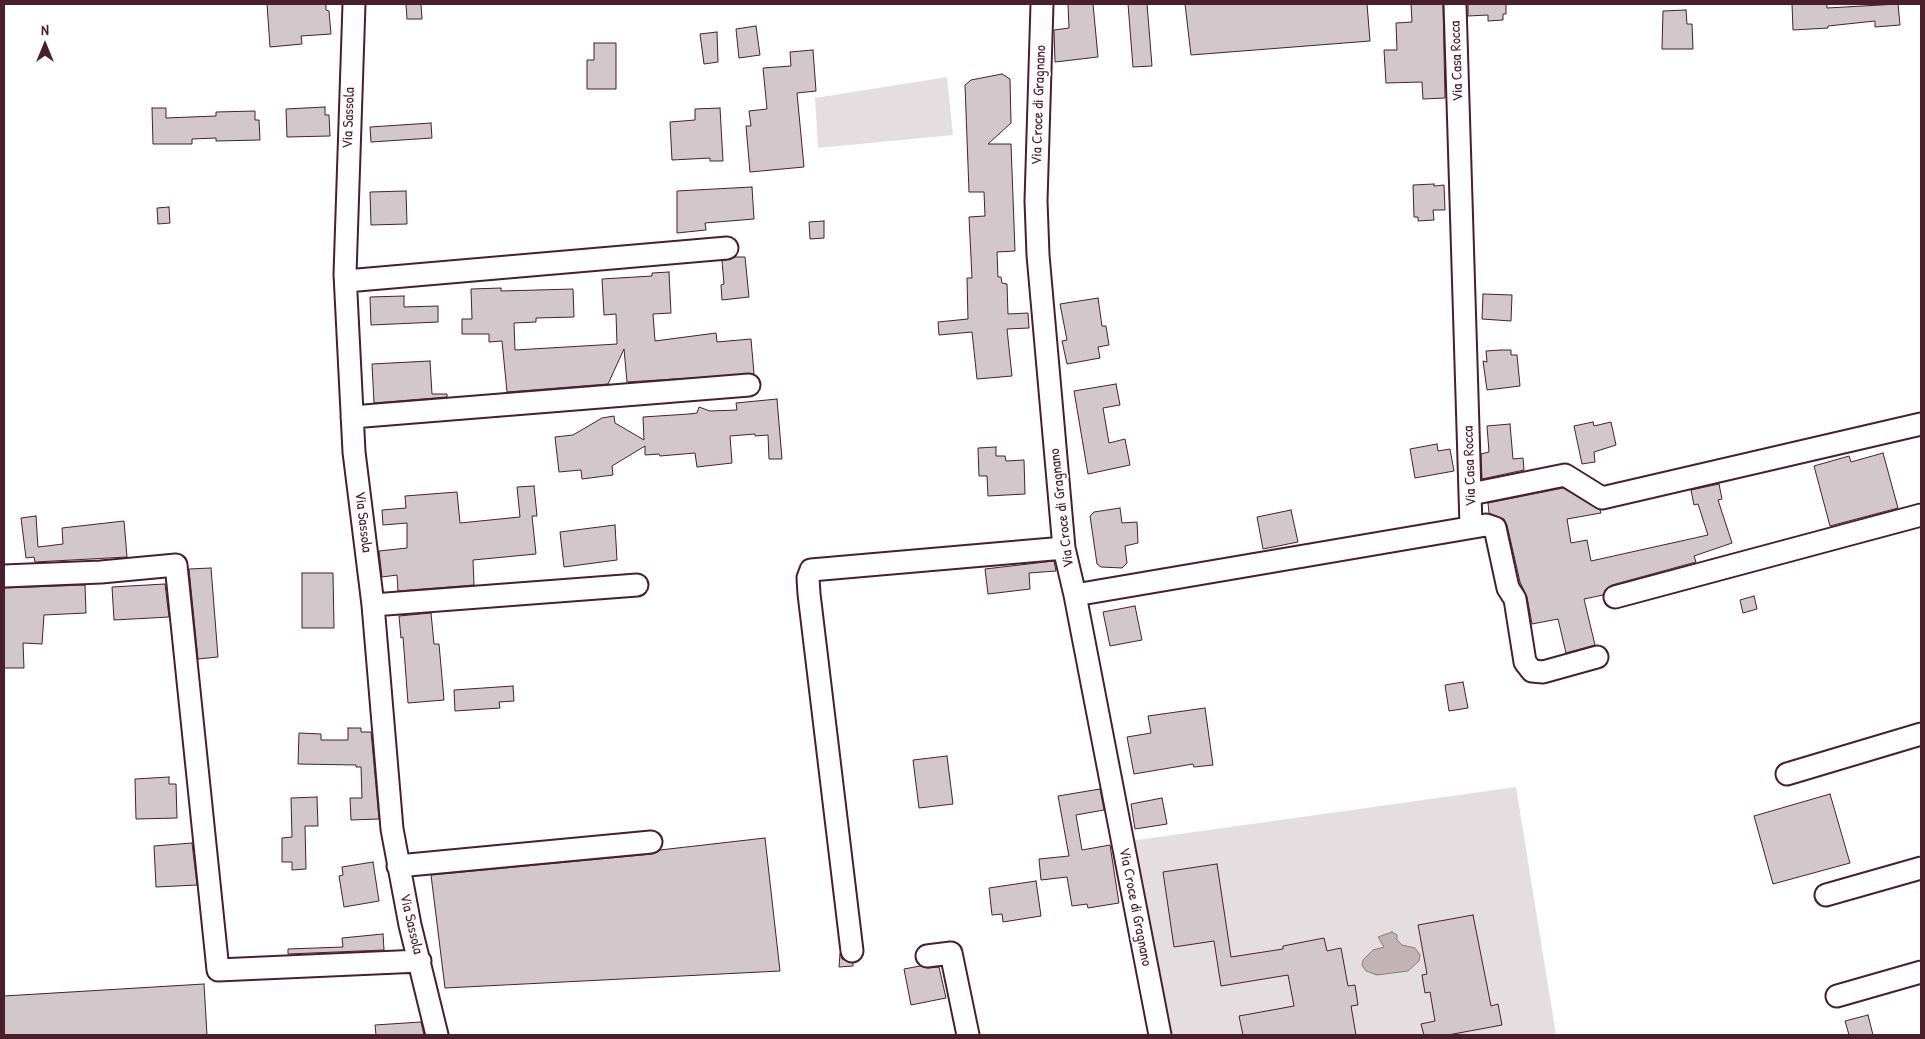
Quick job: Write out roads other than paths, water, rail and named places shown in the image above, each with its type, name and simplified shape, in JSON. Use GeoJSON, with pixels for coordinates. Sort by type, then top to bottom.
{"type":"FeatureCollection","features":[{"type":"Feature","properties":{"kind":"street","name":"Via Sassola"},"geometry":{"type":"LineString","coordinates":[[354,4],[348,119],[346,281],[354,452],[374,606],[392,829],[398,866],[437,1035]]}},
{"type":"Feature","properties":{"kind":"street","name":"Via Croce di Gragnano"},"geometry":{"type":"LineString","coordinates":[[1042,4],[1036,201],[1038,255],[1064,548],[1075,595],[1160,1035]]}},
{"type":"Feature","properties":{"kind":"street","name":"Via Casa Rocca"},"geometry":{"type":"LineString","coordinates":[[1075,595],[1471,526],[1455,4]]}},
{"type":"Feature","properties":{"kind":"street"},"geometry":{"type":"LineString","coordinates":[[346,281],[727,248]]}},
{"type":"Feature","properties":{"kind":"street"},"geometry":{"type":"LineString","coordinates":[[352,416],[749,385]]}},
{"type":"Feature","properties":{"kind":"street"},"geometry":{"type":"LineString","coordinates":[[1471,494],[1565,475],[1602,498],[1921,424]]}},
{"type":"Feature","properties":{"kind":"street"},"geometry":{"type":"LineString","coordinates":[[1616,597],[1921,515]]}},
{"type":"Feature","properties":{"kind":"street"},"geometry":{"type":"LineString","coordinates":[[1471,526],[1486,525],[1495,528],[1508,588],[1514,598],[1525,662],[1532,671],[1543,672],[1597,657]]}},
{"type":"Feature","properties":{"kind":"street"},"geometry":{"type":"LineString","coordinates":[[852,951],[809,594],[808,578],[811,570],[1064,548]]}},
{"type":"Feature","properties":{"kind":"street"},"geometry":{"type":"LineString","coordinates":[[4,576],[101,572],[176,565],[218,970],[420,961]]}},
{"type":"Feature","properties":{"kind":"street"},"geometry":{"type":"LineString","coordinates":[[374,606],[637,585]]}},
{"type":"Feature","properties":{"kind":"street"},"geometry":{"type":"LineString","coordinates":[[1787,774],[1921,734]]}},
{"type":"Feature","properties":{"kind":"street"},"geometry":{"type":"LineString","coordinates":[[398,866],[651,842]]}},
{"type":"Feature","properties":{"kind":"street"},"geometry":{"type":"LineString","coordinates":[[1826,895],[1921,868]]}},
{"type":"Feature","properties":{"kind":"street"},"geometry":{"type":"LineString","coordinates":[[927,956],[951,953],[968,1035]]}},
{"type":"Feature","properties":{"kind":"street"},"geometry":{"type":"LineString","coordinates":[[1837,996],[1921,972]]}}]}
